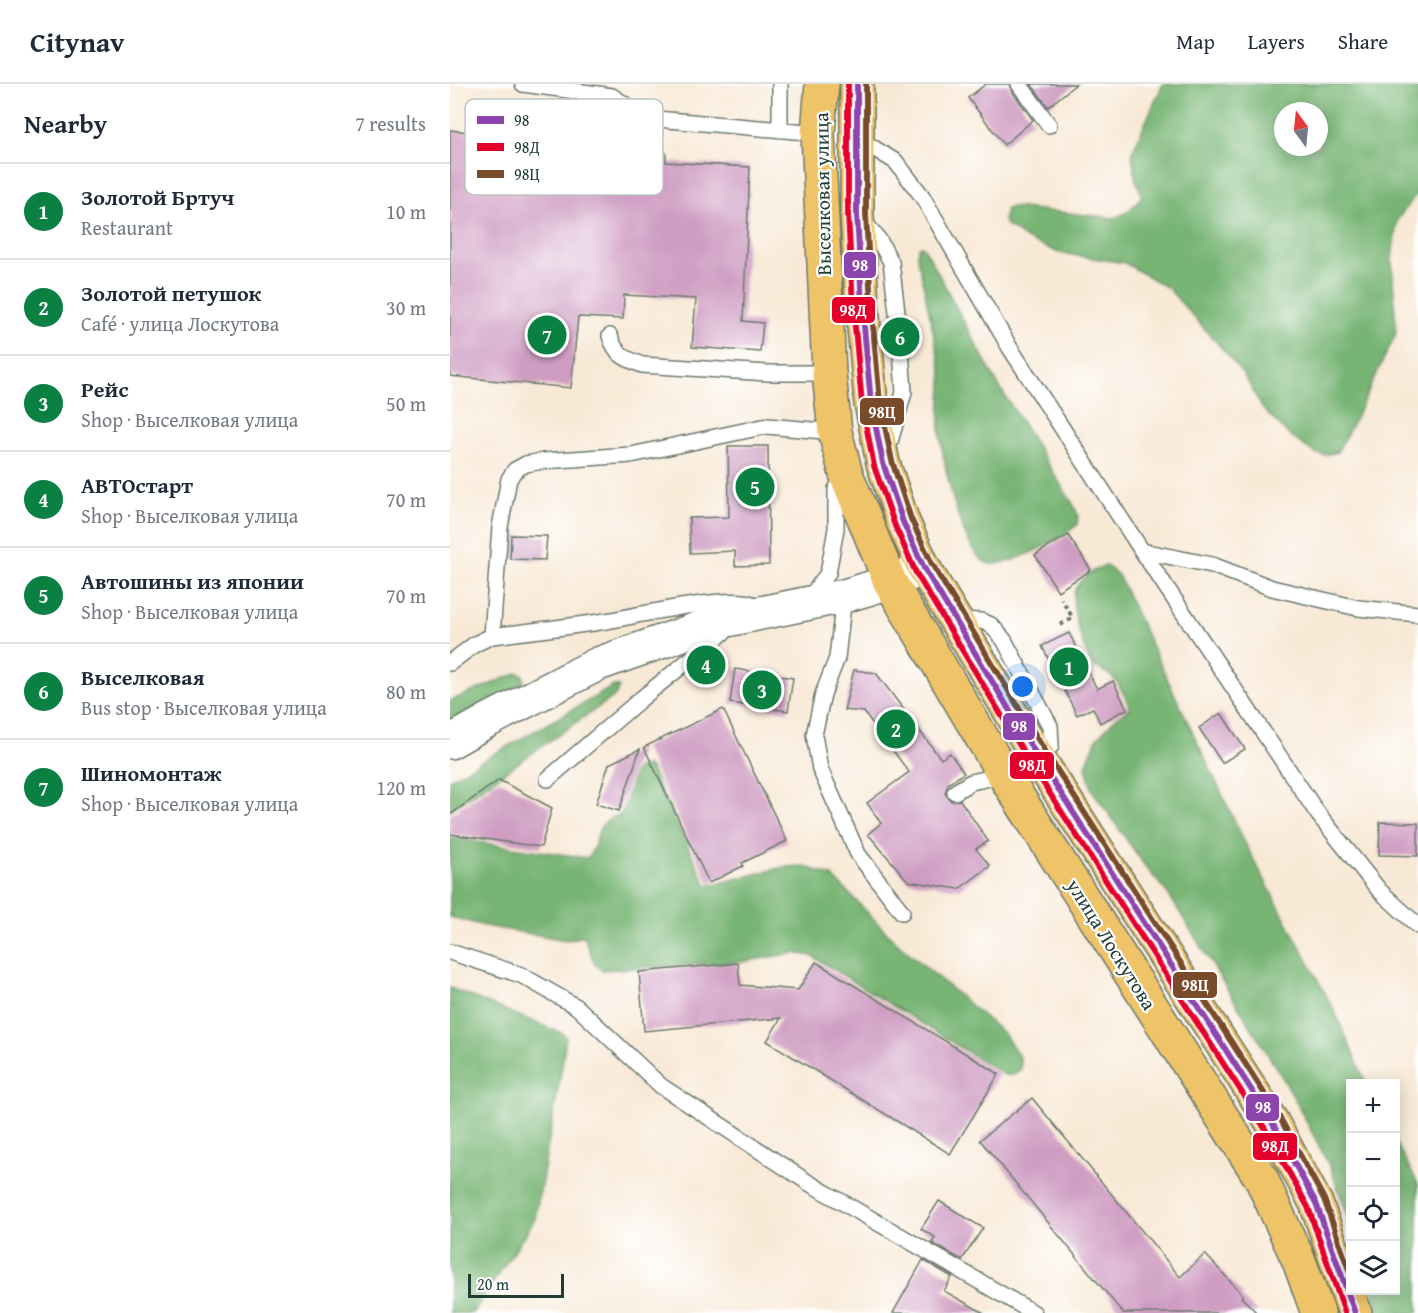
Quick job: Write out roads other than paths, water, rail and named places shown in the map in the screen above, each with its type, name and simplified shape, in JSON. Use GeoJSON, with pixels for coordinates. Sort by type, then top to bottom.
{"type":"FeatureCollection","features":[{"type":"Feature","properties":{"kind":"main road","name":"Выселковая улица"},"geometry":{"type":"LineString","coordinates":[[822,84],[818,133],[828,374],[835,432],[846,474],[890,582]]}},
{"type":"Feature","properties":{"kind":"main road","name":"Выселковая улица"},"geometry":{"type":"LineString","coordinates":[[857,84],[857,214],[871,403],[883,463],[903,522],[924,568]]}},
{"type":"Feature","properties":{"kind":"main road","name":"улица Лоскутова"},"geometry":{"type":"LineString","coordinates":[[924,568],[1037,756],[1272,1122],[1316,1203],[1355,1313]]}},
{"type":"Feature","properties":{"kind":"main road","name":"улица Лоскутова"},"geometry":{"type":"LineString","coordinates":[[890,582],[1004,775],[1261,1178],[1299,1261],[1318,1313]]}},
{"type":"Feature","properties":{"kind":"street"},"geometry":{"type":"LineString","coordinates":[[450,742],[598,664],[717,622],[844,596],[890,582],[924,568]]}},
{"type":"Feature","properties":{"kind":"lane"},"geometry":{"type":"LineString","coordinates":[[523,84],[612,96],[616,99]]}},
{"type":"Feature","properties":{"kind":"lane"},"geometry":{"type":"LineString","coordinates":[[780,84],[780,130]]}},
{"type":"Feature","properties":{"kind":"lane"},"geometry":{"type":"LineString","coordinates":[[1019,84],[1048,125]]}},
{"type":"Feature","properties":{"kind":"lane"},"geometry":{"type":"LineString","coordinates":[[663,120],[818,133]]}},
{"type":"Feature","properties":{"kind":"lane"},"geometry":{"type":"LineString","coordinates":[[856,137],[896,162],[922,196],[1010,348],[1142,551],[1318,814],[1379,890],[1418,925]]}},
{"type":"Feature","properties":{"kind":"lane"},"geometry":{"type":"LineString","coordinates":[[610,336],[615,350],[625,358],[642,365],[768,373],[828,374]]}},
{"type":"Feature","properties":{"kind":"lane"},"geometry":{"type":"LineString","coordinates":[[492,636],[500,527],[509,479],[515,470],[526,464],[543,461],[631,455],[767,426],[835,432]]}},
{"type":"Feature","properties":{"kind":"lane"},"geometry":{"type":"LineString","coordinates":[[806,604],[828,573],[836,528],[836,489],[846,474]]}},
{"type":"Feature","properties":{"kind":"lane"},"geometry":{"type":"LineString","coordinates":[[1142,551],[1212,565],[1272,588],[1358,608],[1418,614]]}},
{"type":"Feature","properties":{"kind":"lane"},"geometry":{"type":"LineString","coordinates":[[844,596],[837,658],[823,694],[814,735],[820,769],[858,854],[902,912]]}},
{"type":"Feature","properties":{"kind":"lane"},"geometry":{"type":"LineString","coordinates":[[450,663],[475,644],[492,636],[605,621],[703,604],[745,601],[755,613],[642,698],[548,779]]}},
{"type":"Feature","properties":{"kind":"lane"},"geometry":{"type":"LineString","coordinates":[[955,792],[971,782],[1004,775]]}},
{"type":"Feature","properties":{"kind":"lane"},"geometry":{"type":"LineString","coordinates":[[450,952],[521,975],[577,1007],[662,1086],[809,1183],[1034,1313]]}},
{"type":"Feature","properties":{"kind":"place","name":"Шиномонтаж"},"geometry":{"type":"Point","coordinates":[547,335]}},
{"type":"Feature","properties":{"kind":"place","name":"Выселковая"},"geometry":{"type":"Point","coordinates":[900,337]}},
{"type":"Feature","properties":{"kind":"place","name":"Автошины из японии"},"geometry":{"type":"Point","coordinates":[755,487]}},
{"type":"Feature","properties":{"kind":"place","name":"АВТОстарт"},"geometry":{"type":"Point","coordinates":[706,665]}},
{"type":"Feature","properties":{"kind":"place","name":"Золотой Бртуч"},"geometry":{"type":"Point","coordinates":[1069,667]}},
{"type":"Feature","properties":{"kind":"place","name":"Рейс"},"geometry":{"type":"Point","coordinates":[762,690]}},
{"type":"Feature","properties":{"kind":"place","name":"Золотой петушок"},"geometry":{"type":"Point","coordinates":[896,729]}}]}
